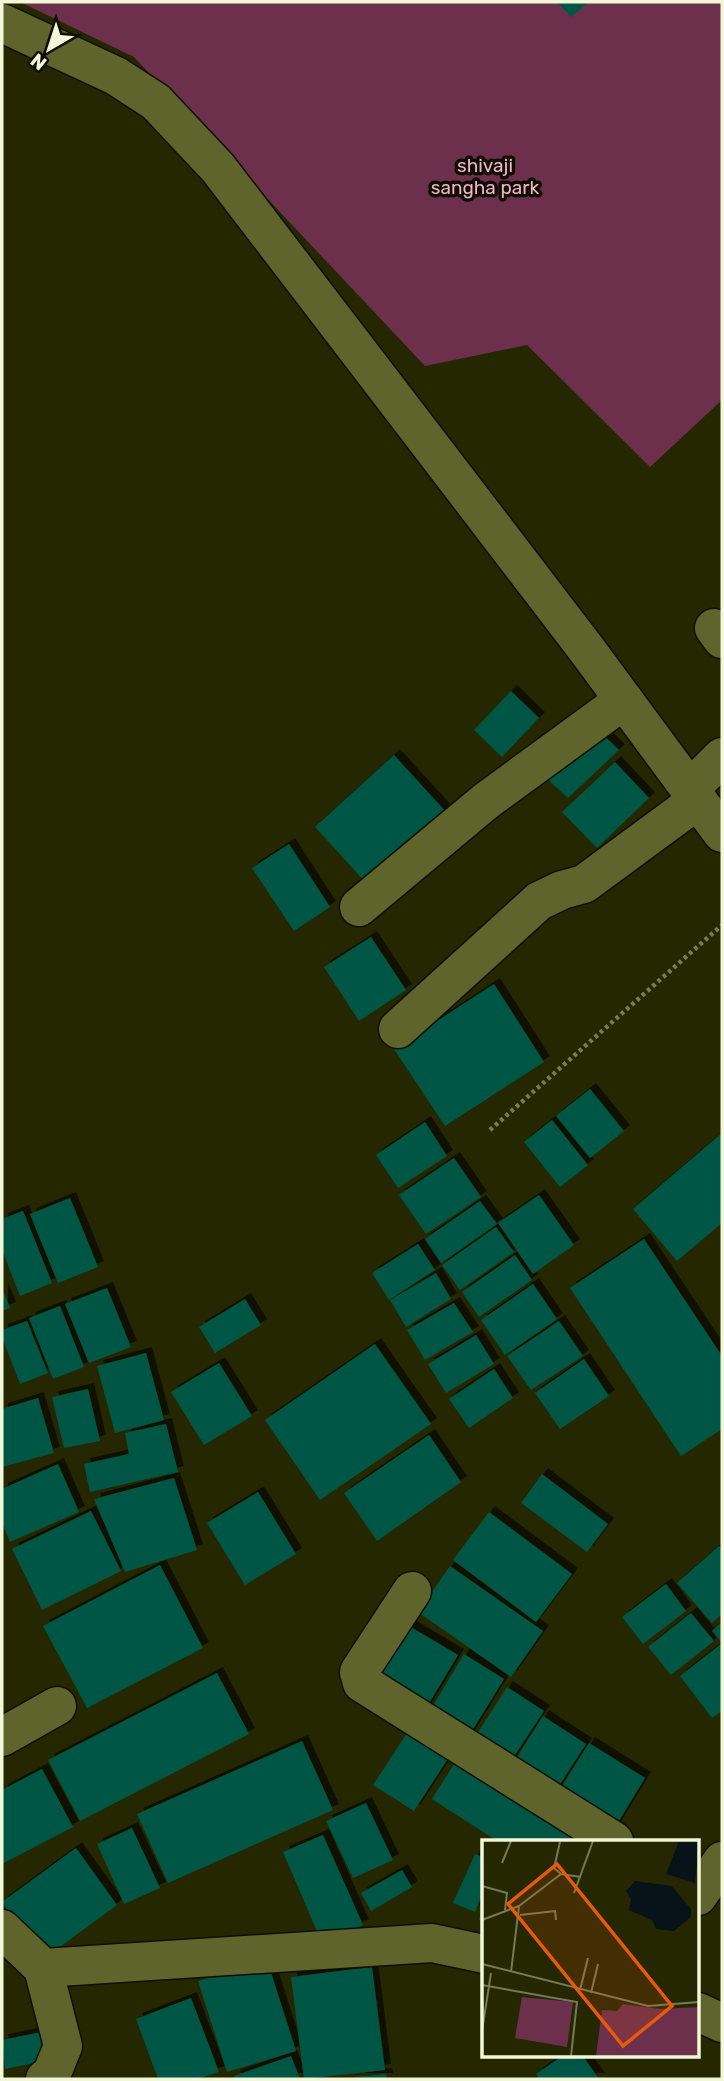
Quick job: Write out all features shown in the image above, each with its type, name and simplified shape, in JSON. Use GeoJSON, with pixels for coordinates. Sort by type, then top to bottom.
{"type":"FeatureCollection","features":[{"type":"Feature","properties":{"kind":"street"},"geometry":{"type":"LineString","coordinates":[[2,23],[116,76],[156,102],[218,168],[624,700],[722,833]]}},
{"type":"Feature","properties":{"kind":"street"},"geometry":{"type":"LineString","coordinates":[[359,907],[486,801],[624,700]]}},
{"type":"Feature","properties":{"kind":"street"},"geometry":{"type":"LineString","coordinates":[[398,1029],[539,901],[562,890],[584,884],[694,794],[722,757]]}},
{"type":"Feature","properties":{"kind":"street"},"geometry":{"type":"LineString","coordinates":[[412,1591],[359,1672],[362,1683],[612,1840]]}},
{"type":"Feature","properties":{"kind":"street"},"geometry":{"type":"LineString","coordinates":[[2,1737],[57,1706]]}},
{"type":"Feature","properties":{"kind":"street"},"geometry":{"type":"LineString","coordinates":[[700,1892],[722,1861]]}},
{"type":"Feature","properties":{"kind":"street"},"geometry":{"type":"LineString","coordinates":[[2,1929],[43,1968],[63,2046],[52,2073],[45,2079]]}},
{"type":"Feature","properties":{"kind":"street"},"geometry":{"type":"LineString","coordinates":[[43,1968],[432,1943],[482,1954]]}},
{"type":"Feature","properties":{"kind":"street"},"geometry":{"type":"LineString","coordinates":[[700,2013],[722,2023]]}},
{"type":"Feature","properties":{"kind":"path"},"geometry":{"type":"LineString","coordinates":[[490,1130],[722,925]]}},
{"type":"Feature","properties":{"kind":"green space","name":"shivaji sangha park"},"geometry":{"type":"Polygon","coordinates":[[[20,2],[722,2],[722,400],[650,467],[527,345],[425,366],[134,57],[20,2]]]}},
{"type":"Feature","properties":{"kind":"building"},"geometry":{"type":"Polygon","coordinates":[[[557,2],[589,2],[571,17],[557,2]]]}},
{"type":"Feature","properties":{"kind":"building"},"geometry":{"type":"Polygon","coordinates":[[[511,691],[539,718],[502,757],[474,730],[511,691]]]}},
{"type":"Feature","properties":{"kind":"building"},"geometry":{"type":"Polygon","coordinates":[[[597,729],[619,750],[568,798],[544,776],[597,729]]]}},
{"type":"Feature","properties":{"kind":"building"},"geometry":{"type":"Polygon","coordinates":[[[394,755],[446,812],[367,884],[315,827],[394,755]]]}},
{"type":"Feature","properties":{"kind":"building"},"geometry":{"type":"Polygon","coordinates":[[[615,762],[649,798],[597,848],[562,812],[615,762]]]}},
{"type":"Feature","properties":{"kind":"building"},"geometry":{"type":"Polygon","coordinates":[[[289,844],[330,907],[294,931],[252,868],[289,844]]]}},
{"type":"Feature","properties":{"kind":"building"},"geometry":{"type":"Polygon","coordinates":[[[371,937],[406,990],[359,1021],[324,967],[371,937]]]}},
{"type":"Feature","properties":{"kind":"building"},"geometry":{"type":"Polygon","coordinates":[[[494,984],[544,1062],[445,1126],[394,1049],[494,984]]]}},
{"type":"Feature","properties":{"kind":"building"},"geometry":{"type":"Polygon","coordinates":[[[590,1089],[624,1131],[590,1158],[556,1116],[590,1089]]]}},
{"type":"Feature","properties":{"kind":"building"},"geometry":{"type":"Polygon","coordinates":[[[552,1120],[588,1165],[560,1187],[524,1142],[552,1120]]]}},
{"type":"Feature","properties":{"kind":"building"},"geometry":{"type":"Polygon","coordinates":[[[425,1122],[447,1156],[398,1188],[376,1155],[425,1122]]]}},
{"type":"Feature","properties":{"kind":"building"},"geometry":{"type":"Polygon","coordinates":[[[722,1133],[722,1223],[677,1261],[633,1209],[722,1133]]]}},
{"type":"Feature","properties":{"kind":"building"},"geometry":{"type":"Polygon","coordinates":[[[454,1158],[481,1197],[426,1234],[399,1195],[454,1158]]]}},
{"type":"Feature","properties":{"kind":"building"},"geometry":{"type":"Polygon","coordinates":[[[539,1195],[574,1245],[533,1274],[498,1223],[539,1195]]]}},
{"type":"Feature","properties":{"kind":"building"},"geometry":{"type":"Polygon","coordinates":[[[70,1198],[98,1267],[58,1283],[30,1214],[70,1198]]]}},
{"type":"Feature","properties":{"kind":"building"},"geometry":{"type":"Polygon","coordinates":[[[480,1201],[497,1224],[441,1263],[425,1239],[480,1201]]]}},
{"type":"Feature","properties":{"kind":"building"},"geometry":{"type":"Polygon","coordinates":[[[23,1211],[52,1283],[20,1296],[2,1250],[2,1219],[23,1211]]]}},
{"type":"Feature","properties":{"kind":"building"},"geometry":{"type":"Polygon","coordinates":[[[496,1227],[514,1252],[460,1290],[442,1265],[496,1227]]]}},
{"type":"Feature","properties":{"kind":"building"},"geometry":{"type":"Polygon","coordinates":[[[644,1239],[722,1356],[722,1429],[681,1456],[570,1288],[644,1239]]]}},
{"type":"Feature","properties":{"kind":"building"},"geometry":{"type":"Polygon","coordinates":[[[418,1244],[435,1270],[389,1300],[372,1273],[418,1244]]]}},
{"type":"Feature","properties":{"kind":"building"},"geometry":{"type":"Polygon","coordinates":[[[515,1255],[532,1280],[479,1317],[462,1292],[515,1255]]]}},
{"type":"Feature","properties":{"kind":"building"},"geometry":{"type":"Polygon","coordinates":[[[436,1273],[451,1299],[406,1327],[390,1300],[436,1273]]]}},
{"type":"Feature","properties":{"kind":"building"},"geometry":{"type":"Polygon","coordinates":[[[533,1284],[557,1319],[505,1355],[481,1320],[533,1284]]]}},
{"type":"Feature","properties":{"kind":"building"},"geometry":{"type":"Polygon","coordinates":[[[2,1288],[10,1308],[2,1311],[2,1288]]]}},
{"type":"Feature","properties":{"kind":"building"},"geometry":{"type":"Polygon","coordinates":[[[107,1288],[131,1347],[89,1363],[65,1304],[107,1288]]]}},
{"type":"Feature","properties":{"kind":"building"},"geometry":{"type":"Polygon","coordinates":[[[245,1299],[261,1325],[215,1353],[199,1327],[245,1299]]]}},
{"type":"Feature","properties":{"kind":"building"},"geometry":{"type":"Polygon","coordinates":[[[454,1303],[473,1332],[425,1360],[407,1330],[454,1303]]]}},
{"type":"Feature","properties":{"kind":"building"},"geometry":{"type":"Polygon","coordinates":[[[60,1306],[84,1367],[53,1379],[29,1318],[60,1306]]]}},
{"type":"Feature","properties":{"kind":"building"},"geometry":{"type":"Polygon","coordinates":[[[27,1321],[48,1373],[20,1384],[2,1337],[2,1330],[27,1321]]]}},
{"type":"Feature","properties":{"kind":"building"},"geometry":{"type":"Polygon","coordinates":[[[559,1321],[583,1356],[531,1390],[507,1356],[559,1321]]]}},
{"type":"Feature","properties":{"kind":"building"},"geometry":{"type":"Polygon","coordinates":[[[476,1335],[494,1364],[446,1393],[428,1364],[476,1335]]]}},
{"type":"Feature","properties":{"kind":"building"},"geometry":{"type":"Polygon","coordinates":[[[375,1344],[431,1424],[320,1500],[265,1420],[375,1344]]]}},
{"type":"Feature","properties":{"kind":"building"},"geometry":{"type":"Polygon","coordinates":[[[146,1353],[164,1420],[115,1433],[97,1366],[146,1353]]]}},
{"type":"Feature","properties":{"kind":"building"},"geometry":{"type":"Polygon","coordinates":[[[584,1359],[609,1396],[560,1429],[535,1393],[584,1359]]]}},
{"type":"Feature","properties":{"kind":"building"},"geometry":{"type":"Polygon","coordinates":[[[219,1363],[252,1416],[204,1445],[171,1392],[219,1363]]]}},
{"type":"Feature","properties":{"kind":"building"},"geometry":{"type":"Polygon","coordinates":[[[494,1369],[513,1398],[469,1428],[449,1399],[494,1369]]]}},
{"type":"Feature","properties":{"kind":"building"},"geometry":{"type":"Polygon","coordinates":[[[88,1389],[100,1441],[64,1448],[52,1397],[88,1389]]]}},
{"type":"Feature","properties":{"kind":"building"},"geometry":{"type":"Polygon","coordinates":[[[38,1398],[54,1453],[2,1467],[2,1409],[38,1398]]]}},
{"type":"Feature","properties":{"kind":"building"},"geometry":{"type":"Polygon","coordinates":[[[166,1424],[178,1472],[90,1492],[84,1464],[129,1454],[125,1433],[166,1424]]]}},
{"type":"Feature","properties":{"kind":"building"},"geometry":{"type":"Polygon","coordinates":[[[429,1435],[461,1482],[377,1541],[344,1493],[429,1435]]]}},
{"type":"Feature","properties":{"kind":"building"},"geometry":{"type":"Polygon","coordinates":[[[58,1464],[79,1512],[10,1542],[2,1523],[2,1489],[58,1464]]]}},
{"type":"Feature","properties":{"kind":"building"},"geometry":{"type":"Polygon","coordinates":[[[542,1474],[608,1524],[587,1552],[521,1503],[542,1474]]]}},
{"type":"Feature","properties":{"kind":"building"},"geometry":{"type":"Polygon","coordinates":[[[174,1478],[197,1550],[125,1572],[94,1499],[174,1478]]]}},
{"type":"Feature","properties":{"kind":"building"},"geometry":{"type":"Polygon","coordinates":[[[258,1492],[296,1554],[245,1585],[207,1523],[258,1492]]]}},
{"type":"Feature","properties":{"kind":"building"},"geometry":{"type":"Polygon","coordinates":[[[91,1511],[121,1571],[42,1610],[12,1549],[91,1511]]]}},
{"type":"Feature","properties":{"kind":"building"},"geometry":{"type":"Polygon","coordinates":[[[489,1512],[572,1574],[536,1622],[453,1560],[489,1512]]]}},
{"type":"Feature","properties":{"kind":"building"},"geometry":{"type":"Polygon","coordinates":[[[719,1546],[722,1549],[722,1614],[712,1623],[677,1583],[719,1546]]]}},
{"type":"Feature","properties":{"kind":"building"},"geometry":{"type":"Polygon","coordinates":[[[160,1565],[203,1648],[87,1708],[43,1626],[160,1565]]]}},
{"type":"Feature","properties":{"kind":"building"},"geometry":{"type":"Polygon","coordinates":[[[450,1566],[543,1631],[511,1677],[418,1612],[450,1566]]]}},
{"type":"Feature","properties":{"kind":"building"},"geometry":{"type":"Polygon","coordinates":[[[666,1584],[686,1611],[643,1644],[622,1617],[666,1584]]]}},
{"type":"Feature","properties":{"kind":"building"},"geometry":{"type":"Polygon","coordinates":[[[691,1613],[714,1641],[671,1675],[648,1647],[691,1613]]]}},
{"type":"Feature","properties":{"kind":"building"},"geometry":{"type":"Polygon","coordinates":[[[722,1622],[722,1643],[712,1631],[722,1622]]]}},
{"type":"Feature","properties":{"kind":"building"},"geometry":{"type":"Polygon","coordinates":[[[404,1623],[458,1655],[422,1715],[368,1683],[404,1623]]]}},
{"type":"Feature","properties":{"kind":"building"},"geometry":{"type":"Polygon","coordinates":[[[721,1644],[722,1711],[712,1718],[680,1676],[721,1644]]]}},
{"type":"Feature","properties":{"kind":"building"},"geometry":{"type":"Polygon","coordinates":[[[464,1654],[504,1679],[467,1739],[428,1714],[464,1654]]]}},
{"type":"Feature","properties":{"kind":"building"},"geometry":{"type":"Polygon","coordinates":[[[217,1673],[249,1734],[80,1821],[48,1760],[217,1673]]]}},
{"type":"Feature","properties":{"kind":"building"},"geometry":{"type":"Polygon","coordinates":[[[507,1687],[544,1711],[509,1764],[473,1740],[507,1687]]]}},
{"type":"Feature","properties":{"kind":"building"},"geometry":{"type":"Polygon","coordinates":[[[543,1716],[586,1744],[555,1792],[512,1765],[543,1716]]]}},
{"type":"Feature","properties":{"kind":"building"},"geometry":{"type":"Polygon","coordinates":[[[411,1727],[451,1754],[414,1811],[373,1785],[411,1727]]]}},
{"type":"Feature","properties":{"kind":"building"},"geometry":{"type":"Polygon","coordinates":[[[302,1741],[333,1810],[168,1883],[137,1814],[302,1741]]]}},
{"type":"Feature","properties":{"kind":"building"},"geometry":{"type":"Polygon","coordinates":[[[589,1743],[645,1778],[614,1829],[557,1794],[589,1743]]]}},
{"type":"Feature","properties":{"kind":"building"},"geometry":{"type":"Polygon","coordinates":[[[462,1751],[600,1840],[495,1840],[432,1799],[462,1751]]]}},
{"type":"Feature","properties":{"kind":"building"},"geometry":{"type":"Polygon","coordinates":[[[42,1769],[73,1827],[2,1864],[2,1790],[42,1769]]]}},
{"type":"Feature","properties":{"kind":"building"},"geometry":{"type":"Polygon","coordinates":[[[366,1803],[393,1860],[353,1878],[326,1821],[366,1803]]]}},
{"type":"Feature","properties":{"kind":"building"},"geometry":{"type":"Polygon","coordinates":[[[132,1828],[160,1888],[124,1904],[97,1844],[132,1828]]]}},
{"type":"Feature","properties":{"kind":"building"},"geometry":{"type":"Polygon","coordinates":[[[323,1835],[363,1925],[322,1943],[283,1852],[323,1835]]]}},
{"type":"Feature","properties":{"kind":"building"},"geometry":{"type":"Polygon","coordinates":[[[76,1848],[117,1905],[42,1960],[2,1902],[76,1848]]]}},
{"type":"Feature","properties":{"kind":"building"},"geometry":{"type":"Polygon","coordinates":[[[475,1854],[482,1857],[482,1895],[475,1912],[453,1903],[475,1854]]]}},
{"type":"Feature","properties":{"kind":"building"},"geometry":{"type":"Polygon","coordinates":[[[402,1870],[412,1887],[371,1911],[361,1893],[402,1870]]]}},
{"type":"Feature","properties":{"kind":"building"},"geometry":{"type":"Polygon","coordinates":[[[267,1960],[296,2051],[227,2072],[198,1981],[267,1960]]]}},
{"type":"Feature","properties":{"kind":"building"},"geometry":{"type":"Polygon","coordinates":[[[372,1967],[385,2070],[304,2079],[291,1977],[372,1967]]]}},
{"type":"Feature","properties":{"kind":"building"},"geometry":{"type":"Polygon","coordinates":[[[191,1998],[219,2072],[198,2079],[158,2079],[136,2019],[191,1998]]]}},
{"type":"Feature","properties":{"kind":"building"},"geometry":{"type":"Polygon","coordinates":[[[47,2031],[53,2059],[5,2069],[2,2040],[47,2031]]]}},
{"type":"Feature","properties":{"kind":"building"},"geometry":{"type":"Polygon","coordinates":[[[291,2056],[300,2079],[235,2079],[234,2076],[291,2056]]]}},
{"type":"Feature","properties":{"kind":"building"},"geometry":{"type":"Polygon","coordinates":[[[563,2056],[583,2056],[599,2079],[539,2079],[536,2074],[563,2056]]]}},
{"type":"Feature","properties":{"kind":"building"},"geometry":{"type":"Polygon","coordinates":[[[386,2074],[387,2079],[354,2079],[354,2077],[386,2074]]]}}]}
